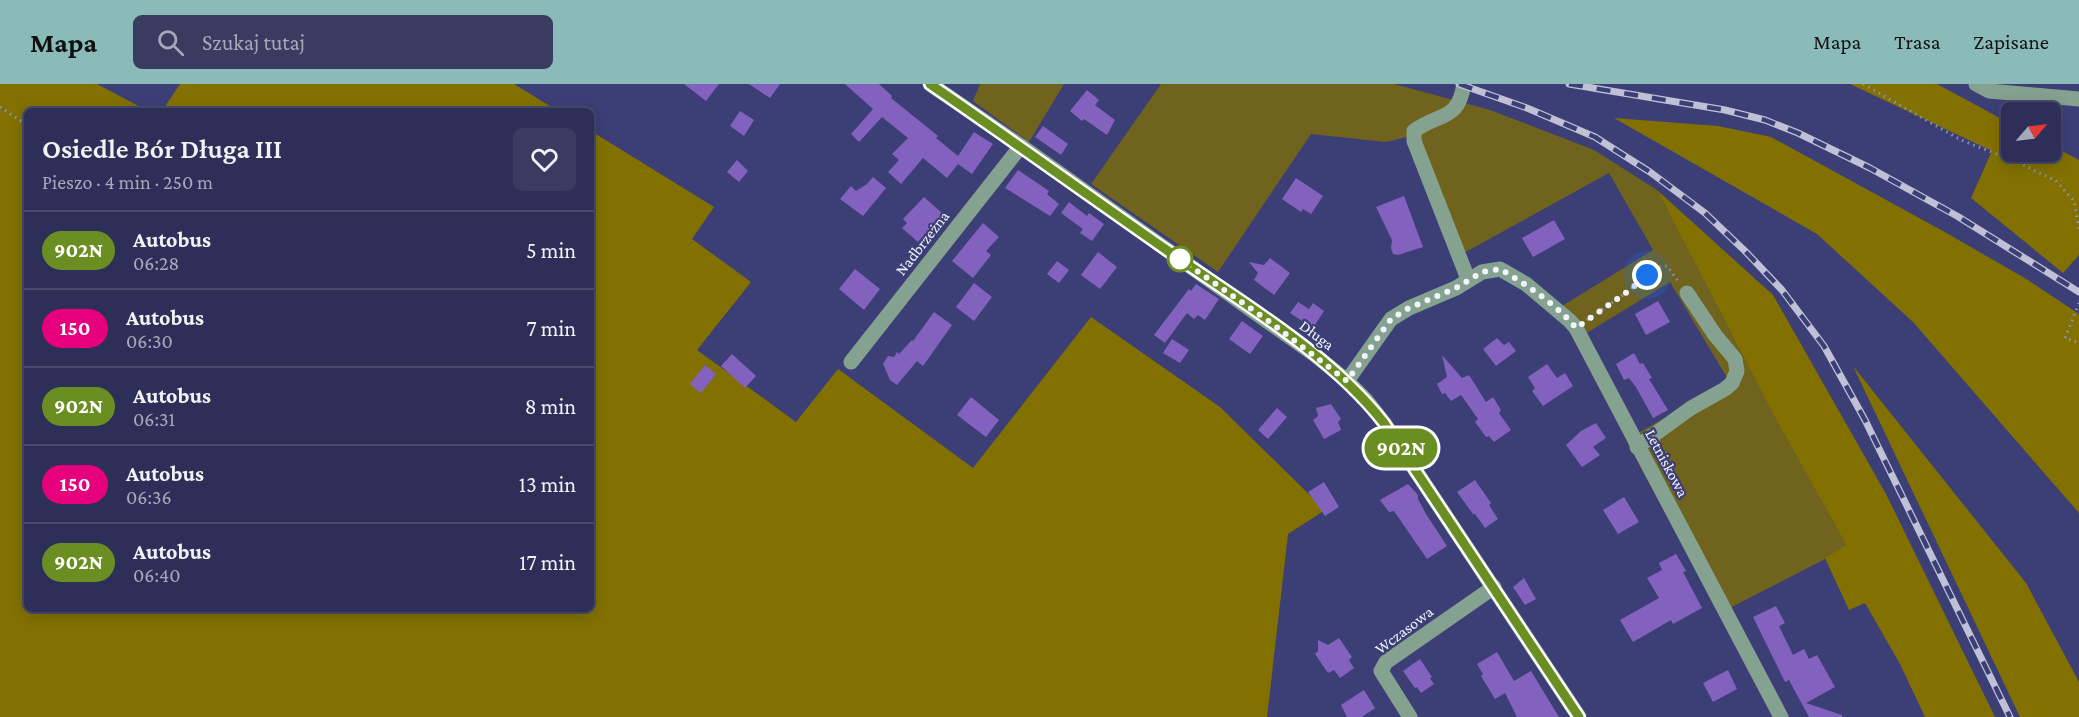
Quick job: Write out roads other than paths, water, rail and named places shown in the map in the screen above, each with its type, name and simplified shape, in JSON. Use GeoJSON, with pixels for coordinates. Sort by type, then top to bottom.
{"type":"FeatureCollection","features":[{"type":"Feature","properties":{"kind":"street","name":"Długa"},"geometry":{"type":"LineString","coordinates":[[930,84],[1270,322],[1347,381],[1384,423],[1579,717]]}},
{"type":"Feature","properties":{"kind":"street"},"geometry":{"type":"LineString","coordinates":[[1347,381],[1391,319],[1409,308],[1456,288],[1475,275],[1414,141],[1414,131],[1424,124],[1452,114],[1462,96],[1464,84]]}},
{"type":"Feature","properties":{"kind":"street"},"geometry":{"type":"LineString","coordinates":[[1976,84],[1989,91],[2079,99]]}},
{"type":"Feature","properties":{"kind":"street","name":"Nadbrzeżna"},"geometry":{"type":"LineString","coordinates":[[851,362],[1021,146]]}},
{"type":"Feature","properties":{"kind":"street","name":"Letniskowa"},"geometry":{"type":"LineString","coordinates":[[1475,275],[1500,269],[1526,284],[1576,328],[1781,717]]}},
{"type":"Feature","properties":{"kind":"street"},"geometry":{"type":"LineString","coordinates":[[1637,447],[1692,408],[1725,389],[1732,383],[1737,371],[1735,359],[1715,336],[1687,293]]}},
{"type":"Feature","properties":{"kind":"street","name":"Wczasowa"},"geometry":{"type":"LineString","coordinates":[[1410,717],[1381,670],[1386,662],[1494,587]]}},
{"type":"Feature","properties":{"kind":"railway"},"geometry":{"type":"LineString","coordinates":[[1459,84],[1527,108],[1595,137],[1650,172],[1705,213],[1782,290],[1824,346],[1865,420],[2010,717]]}},
{"type":"Feature","properties":{"kind":"railway"},"geometry":{"type":"LineString","coordinates":[[1569,84],[1725,110],[1765,120],[1798,133],[1870,168],[1957,216],[2079,292]]}}]}
